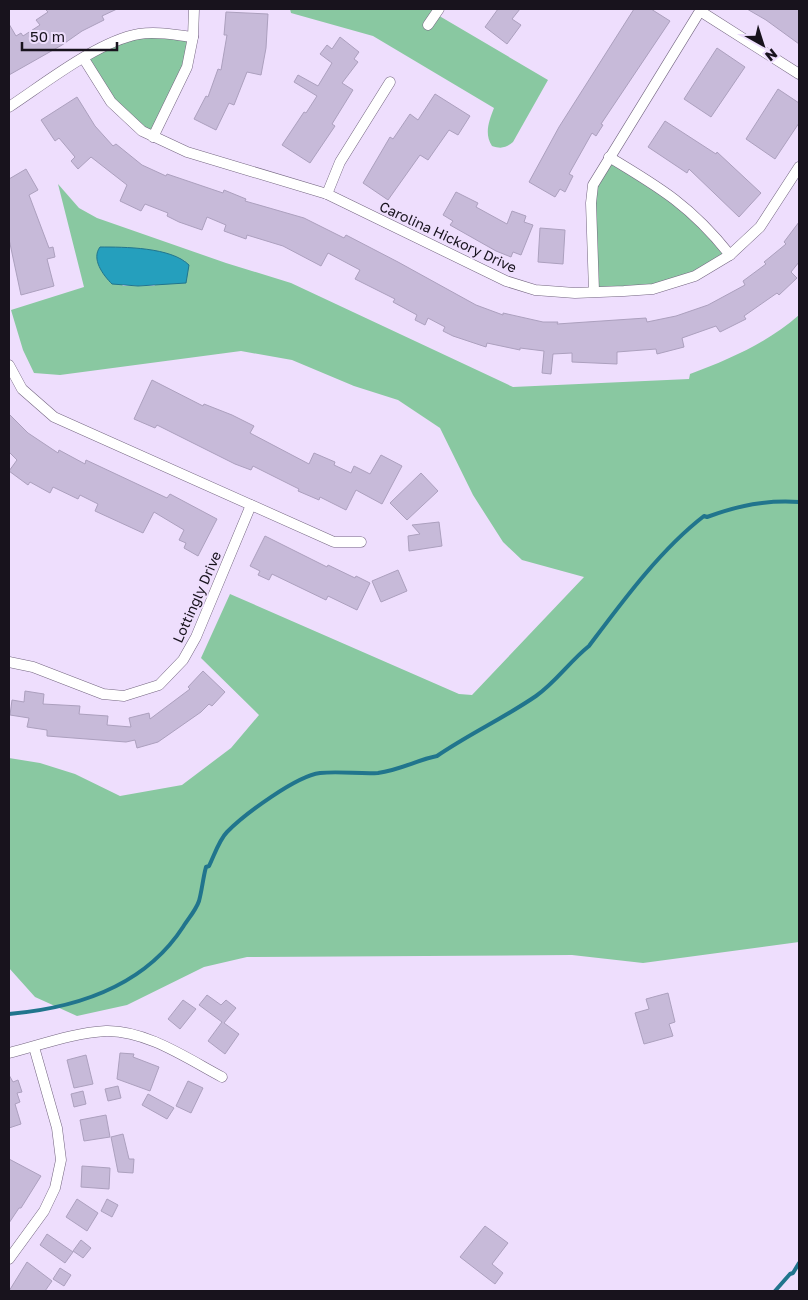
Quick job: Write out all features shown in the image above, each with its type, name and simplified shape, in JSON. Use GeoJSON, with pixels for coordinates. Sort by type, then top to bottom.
{"type":"FeatureCollection","features":[{"type":"Feature","properties":{"kind":"street"},"geometry":{"type":"LineString","coordinates":[[153,137],[187,67],[193,37],[194,9]]}},
{"type":"Feature","properties":{"kind":"street"},"geometry":{"type":"LineString","coordinates":[[428,25],[439,9]]}},
{"type":"Feature","properties":{"kind":"street"},"geometry":{"type":"LineString","coordinates":[[594,291],[591,197],[596,179],[698,10],[799,74]]}},
{"type":"Feature","properties":{"kind":"street"},"geometry":{"type":"LineString","coordinates":[[9,107],[84,58],[117,41],[140,34],[193,37]]}},
{"type":"Feature","properties":{"kind":"street","name":"Carolina Hickory Drive"},"geometry":{"type":"LineString","coordinates":[[84,58],[103,91],[118,110],[134,125],[153,137],[187,152],[326,194],[506,281],[535,290],[653,289],[695,276],[730,255],[760,228],[799,167]]}},
{"type":"Feature","properties":{"kind":"street"},"geometry":{"type":"LineString","coordinates":[[326,194],[340,162],[390,82]]}},
{"type":"Feature","properties":{"kind":"street"},"geometry":{"type":"LineString","coordinates":[[610,157],[678,200],[700,219],[730,255]]}},
{"type":"Feature","properties":{"kind":"street"},"geometry":{"type":"LineString","coordinates":[[9,365],[22,389],[54,417],[334,542],[361,542]]}},
{"type":"Feature","properties":{"kind":"street","name":"Lottingly Drive"},"geometry":{"type":"LineString","coordinates":[[9,662],[33,667],[103,694],[124,696],[159,685],[183,660],[196,637],[251,505]]}},
{"type":"Feature","properties":{"kind":"street"},"geometry":{"type":"LineString","coordinates":[[9,1053],[65,1037],[107,1031],[138,1036],[172,1050],[222,1077]]}},
{"type":"Feature","properties":{"kind":"street"},"geometry":{"type":"LineString","coordinates":[[9,1259],[44,1211],[55,1188],[61,1160],[57,1128],[34,1047]]}},
{"type":"Feature","properties":{"kind":"green space"},"geometry":{"type":"Polygon","coordinates":[[[290,9],[439,9],[436,14],[548,80],[513,142],[501,148],[495,147],[492,146],[488,137],[489,123],[494,108],[373,36],[291,13],[290,9]]]}},
{"type":"Feature","properties":{"kind":"green space"},"geometry":{"type":"Polygon","coordinates":[[[129,37],[193,37],[187,67],[153,137],[134,125],[84,59],[129,37]]]}},
{"type":"Feature","properties":{"kind":"green space"},"geometry":{"type":"Polygon","coordinates":[[[609,157],[655,184],[730,255],[673,284],[594,291],[591,203],[609,157]]]}},
{"type":"Feature","properties":{"kind":"green space"},"geometry":{"type":"Polygon","coordinates":[[[58,184],[79,208],[97,218],[226,263],[291,283],[513,387],[689,379],[690,374],[734,356],[761,342],[799,315],[799,942],[643,963],[572,955],[247,957],[204,967],[127,1005],[77,1016],[35,997],[9,968],[9,758],[40,763],[75,774],[120,796],[182,785],[231,748],[259,715],[201,658],[230,594],[459,694],[472,695],[584,577],[522,560],[503,542],[473,495],[440,428],[398,400],[354,386],[292,360],[241,351],[60,375],[34,373],[23,350],[11,310],[84,287],[58,184]],[[100,247],[97,256],[123,286],[154,286],[185,261],[162,252],[100,247]]]}},
{"type":"Feature","properties":{"kind":"water"},"geometry":{"type":"Polygon","coordinates":[[[100,247],[147,249],[181,259],[189,265],[186,283],[138,286],[112,284],[102,272],[97,262],[100,247]]]}},
{"type":"Feature","properties":{"kind":"building"},"geometry":{"type":"Polygon","coordinates":[[[45,9],[117,9],[102,16],[104,20],[82,31],[62,45],[9,75],[9,24],[16,36],[21,33],[23,36],[40,25],[36,20],[48,12],[45,9]]]}},
{"type":"Feature","properties":{"kind":"building"},"geometry":{"type":"Polygon","coordinates":[[[498,9],[520,9],[512,19],[521,25],[507,44],[485,27],[498,9]]]}},
{"type":"Feature","properties":{"kind":"building"},"geometry":{"type":"Polygon","coordinates":[[[634,9],[651,9],[670,21],[601,124],[603,125],[596,136],[592,133],[569,174],[573,176],[565,192],[560,189],[555,197],[529,182],[559,127],[634,9]]]}},
{"type":"Feature","properties":{"kind":"building"},"geometry":{"type":"Polygon","coordinates":[[[747,9],[799,9],[799,44],[766,20],[747,9]]]}},
{"type":"Feature","properties":{"kind":"building"},"geometry":{"type":"Polygon","coordinates":[[[226,12],[268,14],[266,48],[261,75],[247,72],[234,105],[229,103],[216,130],[194,119],[206,96],[208,97],[218,69],[221,70],[227,35],[224,35],[226,12]]]}},
{"type":"Feature","properties":{"kind":"building"},"geometry":{"type":"Polygon","coordinates":[[[340,37],[359,52],[354,59],[358,62],[342,83],[353,90],[332,124],[335,126],[310,163],[282,145],[317,96],[294,82],[298,75],[318,86],[332,63],[320,54],[327,45],[332,49],[340,37]]]}},
{"type":"Feature","properties":{"kind":"building"},"geometry":{"type":"Polygon","coordinates":[[[717,48],[745,67],[711,117],[684,99],[717,48]]]}},
{"type":"Feature","properties":{"kind":"building"},"geometry":{"type":"Polygon","coordinates":[[[778,89],[799,103],[799,123],[775,159],[746,139],[778,89]]]}},
{"type":"Feature","properties":{"kind":"building"},"geometry":{"type":"Polygon","coordinates":[[[435,94],[470,116],[458,135],[449,130],[428,160],[420,155],[388,200],[363,183],[390,137],[393,139],[410,114],[418,120],[435,94]]]}},
{"type":"Feature","properties":{"kind":"building"},"geometry":{"type":"Polygon","coordinates":[[[77,97],[95,126],[113,146],[116,144],[142,165],[166,176],[167,174],[223,193],[224,190],[246,199],[245,201],[304,218],[344,238],[346,235],[476,305],[503,315],[503,313],[543,322],[558,322],[557,324],[646,318],[647,322],[676,316],[708,305],[745,285],[743,281],[766,264],[764,262],[786,244],[784,242],[799,222],[799,262],[791,272],[797,278],[779,295],[777,293],[744,316],[746,319],[720,332],[716,326],[682,338],[684,347],[657,354],[656,349],[617,352],[617,364],[572,362],[572,353],[553,354],[551,374],[542,373],[544,351],[520,348],[520,350],[487,343],[486,347],[443,331],[445,327],[428,318],[425,325],[415,320],[417,315],[393,302],[395,299],[355,279],[360,270],[328,253],[321,266],[283,246],[247,235],[246,239],[224,231],[226,225],[207,217],[202,230],[179,222],[167,216],[168,213],[145,204],[141,211],[120,201],[127,185],[91,157],[78,169],[71,161],[75,157],[59,138],[55,141],[41,120],[77,97]]]}},
{"type":"Feature","properties":{"kind":"building"},"geometry":{"type":"Polygon","coordinates":[[[665,121],[716,154],[717,152],[761,193],[739,217],[689,169],[687,173],[648,147],[665,121]]]}},
{"type":"Feature","properties":{"kind":"building"},"geometry":{"type":"Polygon","coordinates":[[[26,169],[38,190],[29,195],[49,248],[53,247],[55,257],[47,259],[54,286],[21,295],[9,239],[9,179],[26,169]]]}},
{"type":"Feature","properties":{"kind":"building"},"geometry":{"type":"Polygon","coordinates":[[[456,192],[478,203],[476,207],[507,224],[512,211],[526,216],[524,222],[533,225],[521,255],[513,252],[511,257],[496,251],[450,225],[453,221],[443,215],[456,192]]]}},
{"type":"Feature","properties":{"kind":"building"},"geometry":{"type":"Polygon","coordinates":[[[540,228],[565,230],[563,264],[538,262],[540,228]]]}},
{"type":"Feature","properties":{"kind":"building"},"geometry":{"type":"Polygon","coordinates":[[[152,380],[203,406],[204,404],[254,426],[250,433],[309,464],[314,453],[335,462],[334,465],[351,473],[354,466],[370,474],[381,455],[402,466],[382,504],[356,490],[346,510],[320,497],[319,500],[298,491],[299,489],[253,466],[251,470],[235,464],[157,425],[155,428],[134,419],[152,380]]]}},
{"type":"Feature","properties":{"kind":"building"},"geometry":{"type":"Polygon","coordinates":[[[9,414],[28,433],[58,453],[59,450],[85,464],[86,460],[167,498],[170,494],[217,519],[198,556],[184,548],[186,543],[179,540],[184,530],[154,512],[143,533],[95,511],[98,504],[80,495],[78,499],[53,487],[50,493],[30,482],[28,485],[9,471],[17,460],[9,452],[9,414]]]}},
{"type":"Feature","properties":{"kind":"building"},"geometry":{"type":"Polygon","coordinates":[[[421,473],[438,491],[407,520],[390,503],[421,473]]]}},
{"type":"Feature","properties":{"kind":"building"},"geometry":{"type":"Polygon","coordinates":[[[439,522],[442,546],[409,551],[408,536],[420,534],[412,525],[439,522]]]}},
{"type":"Feature","properties":{"kind":"building"},"geometry":{"type":"Polygon","coordinates":[[[265,536],[327,567],[328,565],[370,583],[357,610],[328,596],[326,600],[272,574],[269,580],[258,575],[260,571],[250,566],[265,536]]]}},
{"type":"Feature","properties":{"kind":"building"},"geometry":{"type":"Polygon","coordinates":[[[398,570],[407,591],[381,602],[372,581],[398,570]]]}},
{"type":"Feature","properties":{"kind":"building"},"geometry":{"type":"Polygon","coordinates":[[[203,671],[225,692],[212,706],[209,704],[201,712],[158,742],[137,748],[135,740],[126,742],[47,736],[47,730],[27,727],[29,718],[10,715],[12,700],[24,702],[25,691],[44,694],[43,704],[80,706],[79,714],[108,716],[107,725],[131,727],[129,718],[149,713],[150,719],[190,689],[188,687],[203,671]]]}},
{"type":"Feature","properties":{"kind":"building"},"geometry":{"type":"Polygon","coordinates":[[[668,993],[675,1022],[669,1024],[673,1036],[644,1044],[635,1013],[649,1009],[646,999],[668,993]]]}},
{"type":"Feature","properties":{"kind":"building"},"geometry":{"type":"Polygon","coordinates":[[[207,995],[221,1005],[226,1000],[236,1008],[224,1023],[239,1034],[225,1054],[208,1041],[222,1022],[199,1005],[207,995]]]}},
{"type":"Feature","properties":{"kind":"building"},"geometry":{"type":"Polygon","coordinates":[[[183,1000],[196,1009],[180,1029],[168,1019],[183,1000]]]}},
{"type":"Feature","properties":{"kind":"building"},"geometry":{"type":"Polygon","coordinates":[[[120,1053],[134,1054],[133,1057],[159,1067],[150,1091],[117,1079],[120,1053]]]}},
{"type":"Feature","properties":{"kind":"building"},"geometry":{"type":"Polygon","coordinates":[[[86,1055],[93,1084],[74,1088],[67,1060],[86,1055]]]}},
{"type":"Feature","properties":{"kind":"building"},"geometry":{"type":"Polygon","coordinates":[[[9,1075],[13,1082],[18,1080],[22,1092],[17,1093],[20,1102],[15,1104],[21,1124],[9,1128],[9,1075]]]}},
{"type":"Feature","properties":{"kind":"building"},"geometry":{"type":"Polygon","coordinates":[[[188,1081],[203,1088],[191,1113],[176,1106],[188,1081]]]}},
{"type":"Feature","properties":{"kind":"building"},"geometry":{"type":"Polygon","coordinates":[[[118,1086],[121,1098],[108,1101],[105,1089],[118,1086]]]}},
{"type":"Feature","properties":{"kind":"building"},"geometry":{"type":"Polygon","coordinates":[[[83,1091],[86,1104],[74,1107],[71,1094],[83,1091]]]}},
{"type":"Feature","properties":{"kind":"building"},"geometry":{"type":"Polygon","coordinates":[[[148,1094],[174,1108],[167,1119],[142,1105],[148,1094]]]}},
{"type":"Feature","properties":{"kind":"building"},"geometry":{"type":"Polygon","coordinates":[[[106,1115],[110,1137],[84,1141],[80,1120],[106,1115]]]}},
{"type":"Feature","properties":{"kind":"building"},"geometry":{"type":"Polygon","coordinates":[[[123,1134],[129,1159],[134,1159],[133,1173],[118,1172],[111,1137],[123,1134]]]}},
{"type":"Feature","properties":{"kind":"building"},"geometry":{"type":"Polygon","coordinates":[[[9,1159],[41,1176],[9,1223],[9,1159]]]}},
{"type":"Feature","properties":{"kind":"building"},"geometry":{"type":"Polygon","coordinates":[[[82,1166],[110,1168],[109,1189],[81,1187],[82,1166]]]}},
{"type":"Feature","properties":{"kind":"building"},"geometry":{"type":"Polygon","coordinates":[[[77,1199],[98,1213],[87,1231],[66,1217],[77,1199]]]}},
{"type":"Feature","properties":{"kind":"building"},"geometry":{"type":"Polygon","coordinates":[[[107,1199],[118,1205],[112,1217],[101,1211],[107,1199]]]}},
{"type":"Feature","properties":{"kind":"building"},"geometry":{"type":"Polygon","coordinates":[[[485,1226],[508,1243],[492,1264],[503,1273],[495,1284],[460,1257],[485,1226]]]}},
{"type":"Feature","properties":{"kind":"building"},"geometry":{"type":"Polygon","coordinates":[[[47,1234],[73,1252],[65,1263],[40,1245],[47,1234]]]}},
{"type":"Feature","properties":{"kind":"building"},"geometry":{"type":"Polygon","coordinates":[[[81,1240],[91,1248],[83,1258],[73,1251],[81,1240]]]}},
{"type":"Feature","properties":{"kind":"building"},"geometry":{"type":"Polygon","coordinates":[[[27,1262],[52,1281],[45,1291],[9,1291],[27,1262]]]}},
{"type":"Feature","properties":{"kind":"building"},"geometry":{"type":"Polygon","coordinates":[[[60,1268],[71,1275],[64,1286],[53,1279],[60,1268]]]}},
{"type":"Feature","properties":{"kind":"waterway"},"geometry":{"type":"LineString","coordinates":[[9,1014],[34,1011],[84,1000],[107,991],[149,965],[167,948],[196,908],[206,867],[209,866],[224,835],[235,824],[285,788],[320,773],[378,773],[394,770],[437,756],[536,696],[589,646],[628,594],[657,560],[704,516],[707,517],[753,504],[799,502]]}},
{"type":"Feature","properties":{"kind":"waterway"},"geometry":{"type":"LineString","coordinates":[[775,1291],[793,1273],[799,1263]]}}]}
